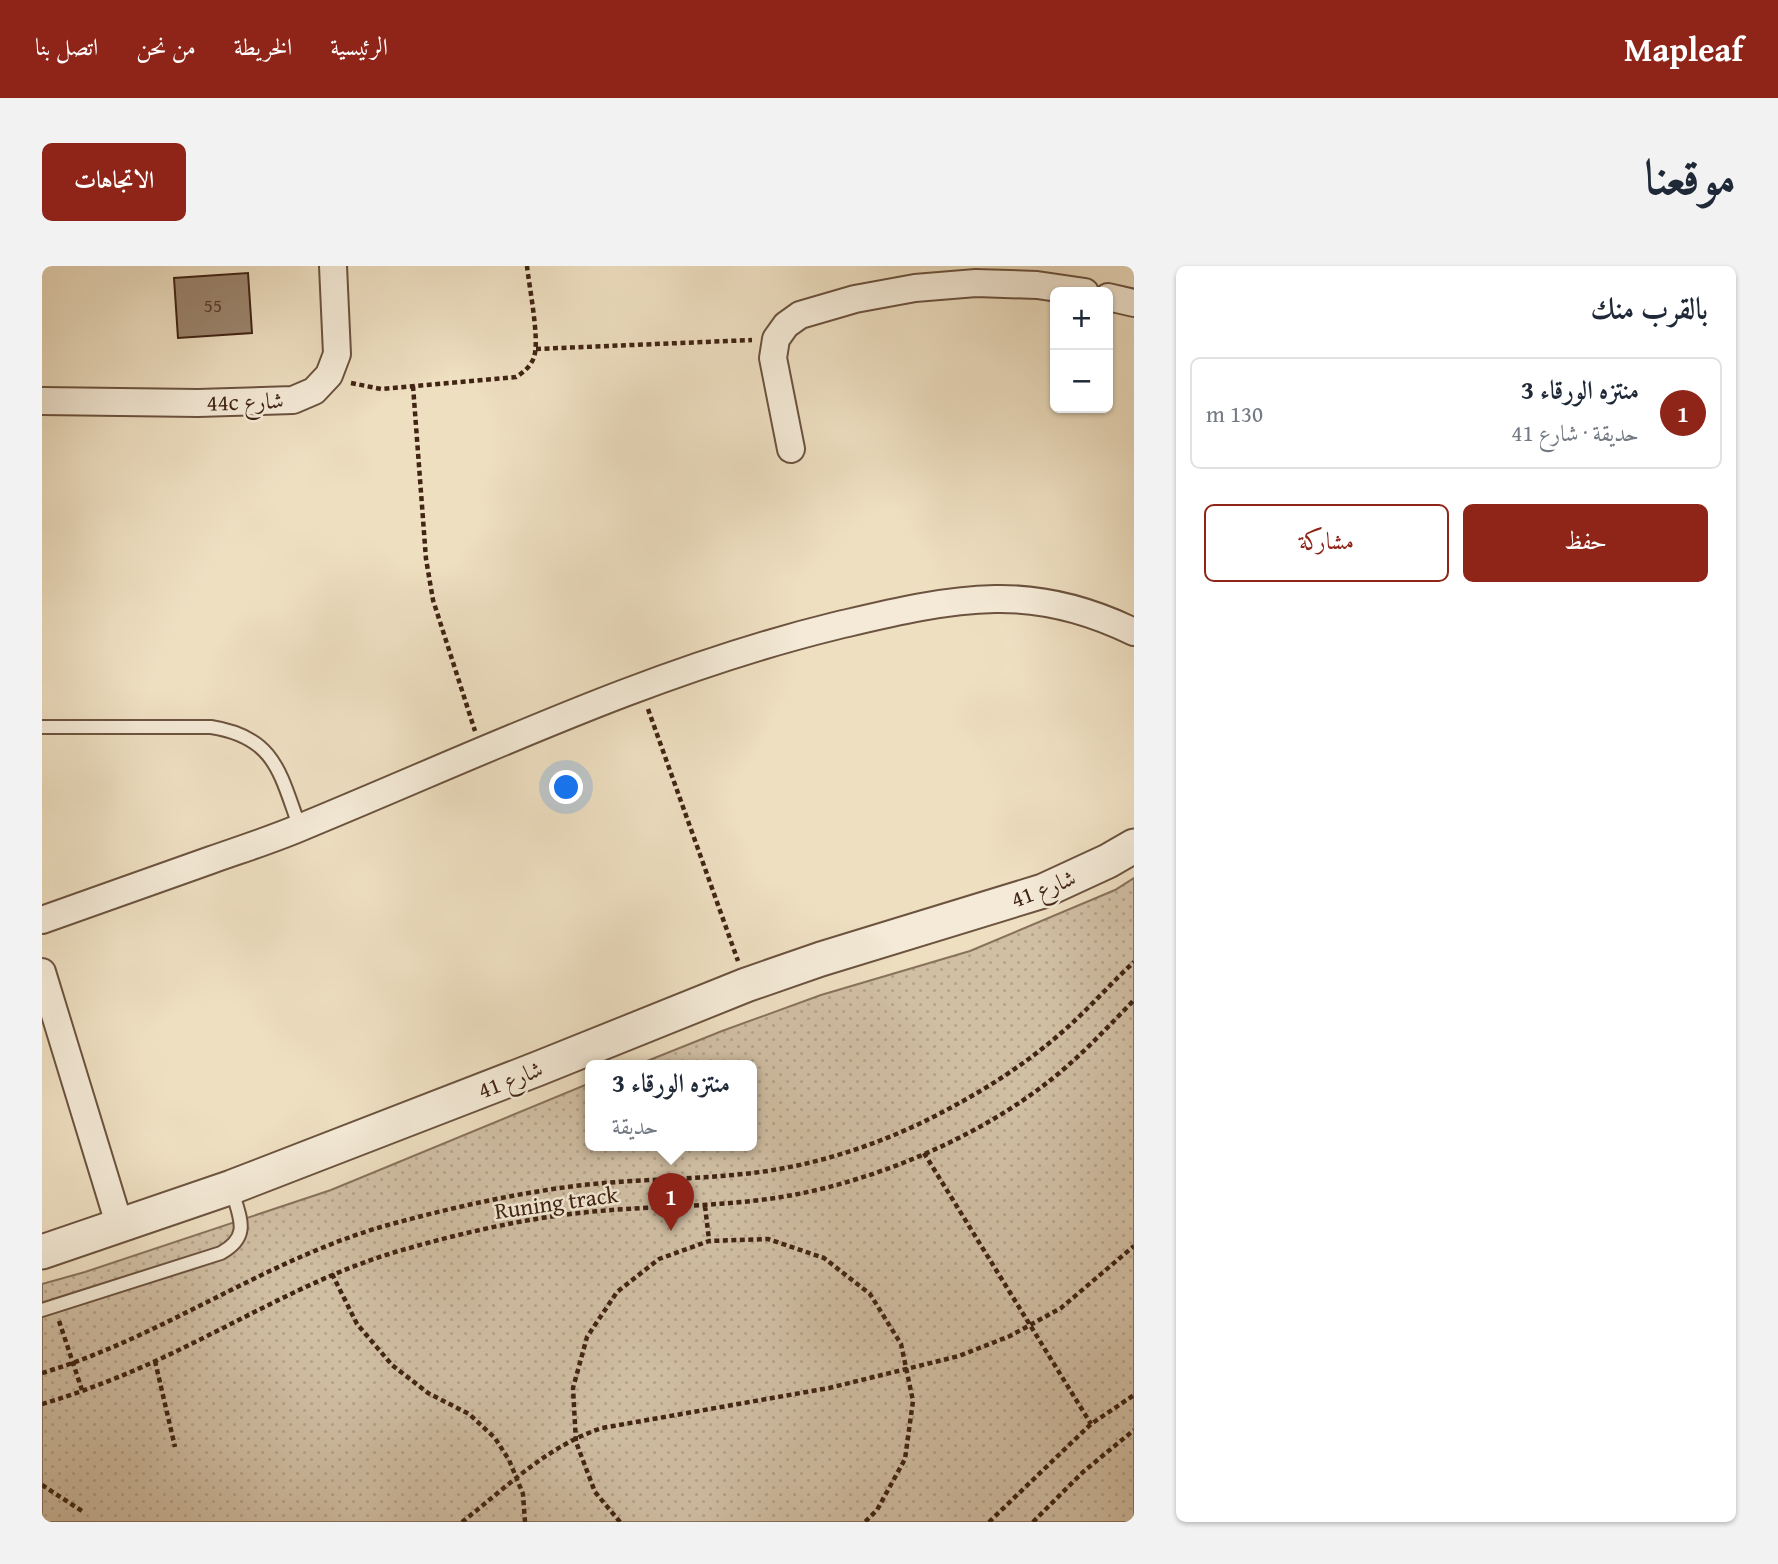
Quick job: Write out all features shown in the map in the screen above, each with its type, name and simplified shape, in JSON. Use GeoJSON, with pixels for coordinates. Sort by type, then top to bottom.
{"type":"FeatureCollection","features":[{"type":"Feature","properties":{"kind":"street"},"geometry":{"type":"LineString","coordinates":[[329,375],[337,354],[333,266]]}},
{"type":"Feature","properties":{"kind":"street"},"geometry":{"type":"LineString","coordinates":[[792,449],[773,358],[776,340],[786,325],[800,315],[855,299],[915,288],[976,283],[1051,287]]}},
{"type":"Feature","properties":{"kind":"street"},"geometry":{"type":"LineString","coordinates":[[1113,298],[1134,303]]}},
{"type":"Feature","properties":{"kind":"street","name":"44c شارع"},"geometry":{"type":"LineString","coordinates":[[42,401],[198,403],[293,400],[314,391],[329,375]]}},
{"type":"Feature","properties":{"kind":"street"},"geometry":{"type":"LineString","coordinates":[[42,920],[300,828],[639,686],[788,637],[941,604],[995,599],[1050,603],[1103,617],[1134,632]]}},
{"type":"Feature","properties":{"kind":"street","name":"شارع 41"},"geometry":{"type":"LineString","coordinates":[[42,1252],[232,1187],[746,985],[834,955],[1044,891],[1134,846]]}},
{"type":"Feature","properties":{"kind":"street"},"geometry":{"type":"LineString","coordinates":[[42,972],[120,1227]]}},
{"type":"Feature","properties":{"kind":"lane"},"geometry":{"type":"LineString","coordinates":[[42,727],[211,727],[233,730],[253,740],[269,755],[280,774],[300,828]]}},
{"type":"Feature","properties":{"kind":"lane"},"geometry":{"type":"LineString","coordinates":[[48,1308],[222,1253],[233,1247],[242,1230],[232,1187]]}},
{"type":"Feature","properties":{"kind":"path"},"geometry":{"type":"LineString","coordinates":[[329,375],[381,389],[516,377],[531,364],[536,349],[527,266]]}},
{"type":"Feature","properties":{"kind":"path"},"geometry":{"type":"LineString","coordinates":[[536,349],[776,340]]}},
{"type":"Feature","properties":{"kind":"path"},"geometry":{"type":"LineString","coordinates":[[413,386],[422,530],[433,600],[481,752]]}},
{"type":"Feature","properties":{"kind":"path"},"geometry":{"type":"LineString","coordinates":[[639,686],[746,985]]}},
{"type":"Feature","properties":{"kind":"path"},"geometry":{"type":"LineString","coordinates":[[42,1373],[142,1336],[320,1248],[383,1226],[446,1209],[576,1186],[746,1174],[789,1167],[872,1143],[952,1107],[1027,1060],[1062,1033],[1134,962]]}},
{"type":"Feature","properties":{"kind":"path","name":"Runing track"},"geometry":{"type":"LineString","coordinates":[[42,1404],[155,1361],[279,1298],[332,1275],[392,1253],[453,1236],[578,1213],[705,1206],[806,1192],[882,1170],[924,1153],[1007,1110],[1045,1084],[1081,1054],[1134,1000]]}},
{"type":"Feature","properties":{"kind":"path"},"geometry":{"type":"LineString","coordinates":[[924,1153],[1091,1424]]}},
{"type":"Feature","properties":{"kind":"path"},"geometry":{"type":"LineString","coordinates":[[705,1206],[709,1241]]}},
{"type":"Feature","properties":{"kind":"path"},"geometry":{"type":"LineString","coordinates":[[620,1522],[595,1492],[576,1438],[573,1388],[587,1337],[617,1292],[659,1259],[709,1241],[768,1239],[824,1258],[870,1294],[901,1344],[913,1401],[905,1459],[877,1510],[865,1522]]}},
{"type":"Feature","properties":{"kind":"path"},"geometry":{"type":"LineString","coordinates":[[462,1522],[551,1451],[602,1428],[830,1388],[959,1356],[1010,1336],[1061,1308],[1134,1246]]}},
{"type":"Feature","properties":{"kind":"path"},"geometry":{"type":"LineString","coordinates":[[332,1275],[357,1324],[392,1365],[428,1393],[469,1414],[495,1438],[509,1460],[523,1494],[525,1522]]}},
{"type":"Feature","properties":{"kind":"path"},"geometry":{"type":"LineString","coordinates":[[48,1308],[82,1390]]}},
{"type":"Feature","properties":{"kind":"path"},"geometry":{"type":"LineString","coordinates":[[155,1361],[175,1447]]}},
{"type":"Feature","properties":{"kind":"path"},"geometry":{"type":"LineString","coordinates":[[989,1522],[1091,1424],[1134,1395]]}},
{"type":"Feature","properties":{"kind":"path"},"geometry":{"type":"LineString","coordinates":[[1033,1522],[1083,1472],[1134,1430]]}},
{"type":"Feature","properties":{"kind":"path"},"geometry":{"type":"LineString","coordinates":[[42,1485],[82,1511]]}},
{"type":"Feature","properties":{"kind":"shaded area"},"geometry":{"type":"Polygon","coordinates":[[[1134,878],[1134,1522],[42,1522],[42,1284],[331,1190],[585,1085],[585,1151],[757,1151],[757,1060],[650,1060],[821,995],[970,951],[1115,890],[1134,878]]]}},
{"type":"Feature","properties":{"kind":"building"},"geometry":{"type":"Polygon","coordinates":[[[248,273],[252,333],[178,338],[174,278],[248,273]]]}},
{"type":"Feature","properties":{"kind":"place","name":"منتزه الورقاء 3"},"geometry":{"type":"Point","coordinates":[671,1231]}}]}
